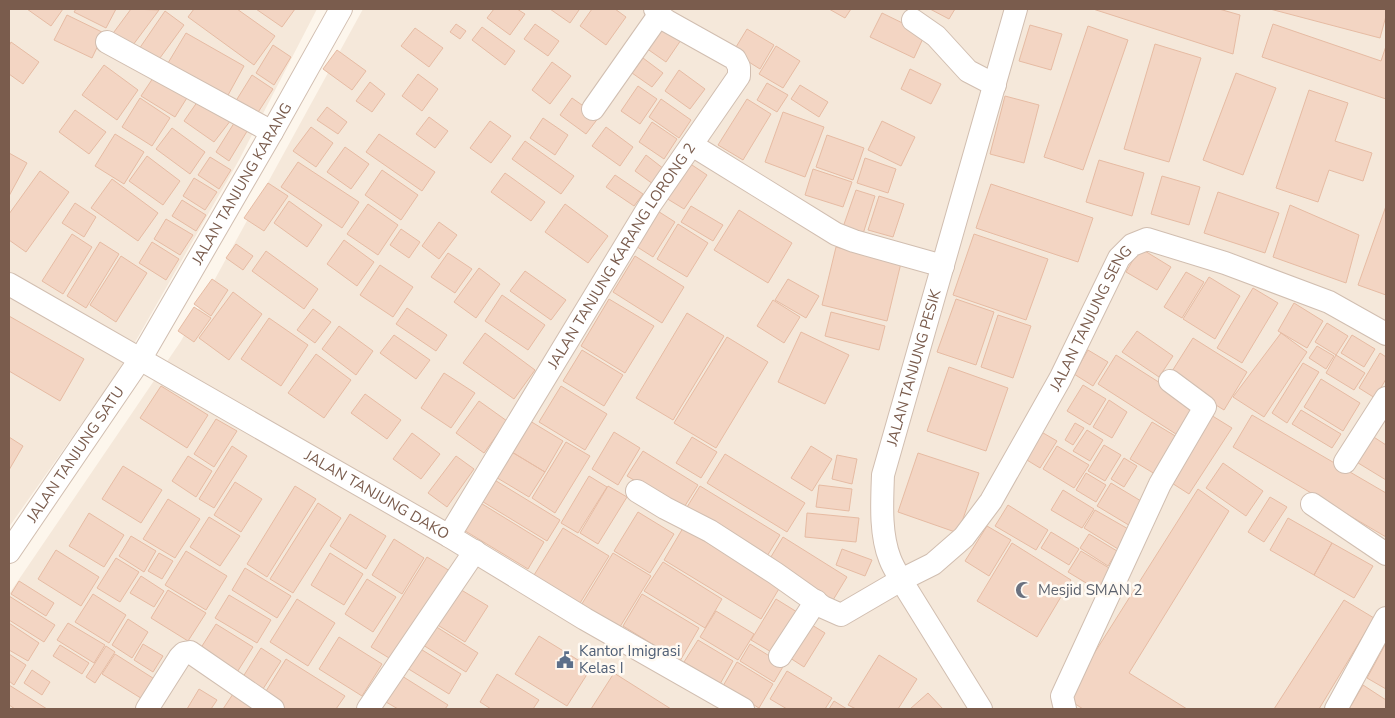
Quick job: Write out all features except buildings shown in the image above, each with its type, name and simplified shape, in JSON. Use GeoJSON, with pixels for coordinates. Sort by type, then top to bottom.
{"type":"FeatureCollection","features":[{"type":"Feature","properties":{"kind":"street","name":"JALAN TANJUNG KARANG"},"geometry":{"type":"LineString","coordinates":[[141,358],[341,9]]}},
{"type":"Feature","properties":{"kind":"street","name":"JALAN TANJUNG PESIK"},"geometry":{"type":"LineString","coordinates":[[981,709],[890,559],[882,522],[884,475],[1016,9]]}},
{"type":"Feature","properties":{"kind":"street"},"geometry":{"type":"LineString","coordinates":[[593,109],[657,12]]}},
{"type":"Feature","properties":{"kind":"street","name":"JALAN TANJUNG KARANG LORONG 2"},"geometry":{"type":"LineString","coordinates":[[449,536],[650,205],[739,76],[739,67],[735,59],[667,21],[657,12]]}},
{"type":"Feature","properties":{"kind":"street"},"geometry":{"type":"LineString","coordinates":[[914,20],[936,36],[968,71],[994,85]]}},
{"type":"Feature","properties":{"kind":"street"},"geometry":{"type":"LineString","coordinates":[[107,42],[272,132]]}},
{"type":"Feature","properties":{"kind":"street"},"geometry":{"type":"LineString","coordinates":[[692,146],[836,234],[854,241],[943,266]]}},
{"type":"Feature","properties":{"kind":"street","name":"JALAN TANJUNG SENG"},"geometry":{"type":"LineString","coordinates":[[816,601],[835,613],[841,614],[933,564],[964,537],[991,501],[1060,379],[1119,258],[1132,245],[1147,239],[1225,263],[1329,302],[1386,334]]}},
{"type":"Feature","properties":{"kind":"street","name":"JALAN TANJUNG DAKO"},"geometry":{"type":"LineString","coordinates":[[9,284],[475,551],[585,619],[740,709]]}},
{"type":"Feature","properties":{"kind":"street","name":"JALAN TANJUNG SATU"},"geometry":{"type":"LineString","coordinates":[[9,552],[141,358]]}},
{"type":"Feature","properties":{"kind":"street"},"geometry":{"type":"LineString","coordinates":[[1065,709],[1062,696],[1160,484],[1205,407],[1170,381]]}},
{"type":"Feature","properties":{"kind":"street"},"geometry":{"type":"LineString","coordinates":[[1345,462],[1386,398]]}},
{"type":"Feature","properties":{"kind":"street"},"geometry":{"type":"LineString","coordinates":[[637,491],[710,531],[816,601],[780,656]]}},
{"type":"Feature","properties":{"kind":"street"},"geometry":{"type":"LineString","coordinates":[[1312,504],[1386,554]]}},
{"type":"Feature","properties":{"kind":"street"},"geometry":{"type":"LineString","coordinates":[[368,709],[475,551]]}},
{"type":"Feature","properties":{"kind":"street"},"geometry":{"type":"LineString","coordinates":[[1336,709],[1386,618]]}},
{"type":"Feature","properties":{"kind":"street"},"geometry":{"type":"LineString","coordinates":[[146,709],[180,657],[190,652],[273,709]]}},
{"type":"Feature","properties":{"kind":"shaded area"},"geometry":{"type":"Polygon","coordinates":[[[9,9],[317,9],[239,160],[118,372],[9,527],[9,9]]]}},
{"type":"Feature","properties":{"kind":"shaded area"},"geometry":{"type":"Polygon","coordinates":[[[363,9],[1386,9],[1386,709],[9,709],[9,594],[181,341],[363,9]]]}},
{"type":"Feature","properties":{"kind":"place","name":"Mesjid SMAN 2"},"geometry":{"type":"Point","coordinates":[1024,590]}},
{"type":"Feature","properties":{"kind":"place","name":"Kantor Imigrasi Kelas I"},"geometry":{"type":"Point","coordinates":[565,660]}}]}
